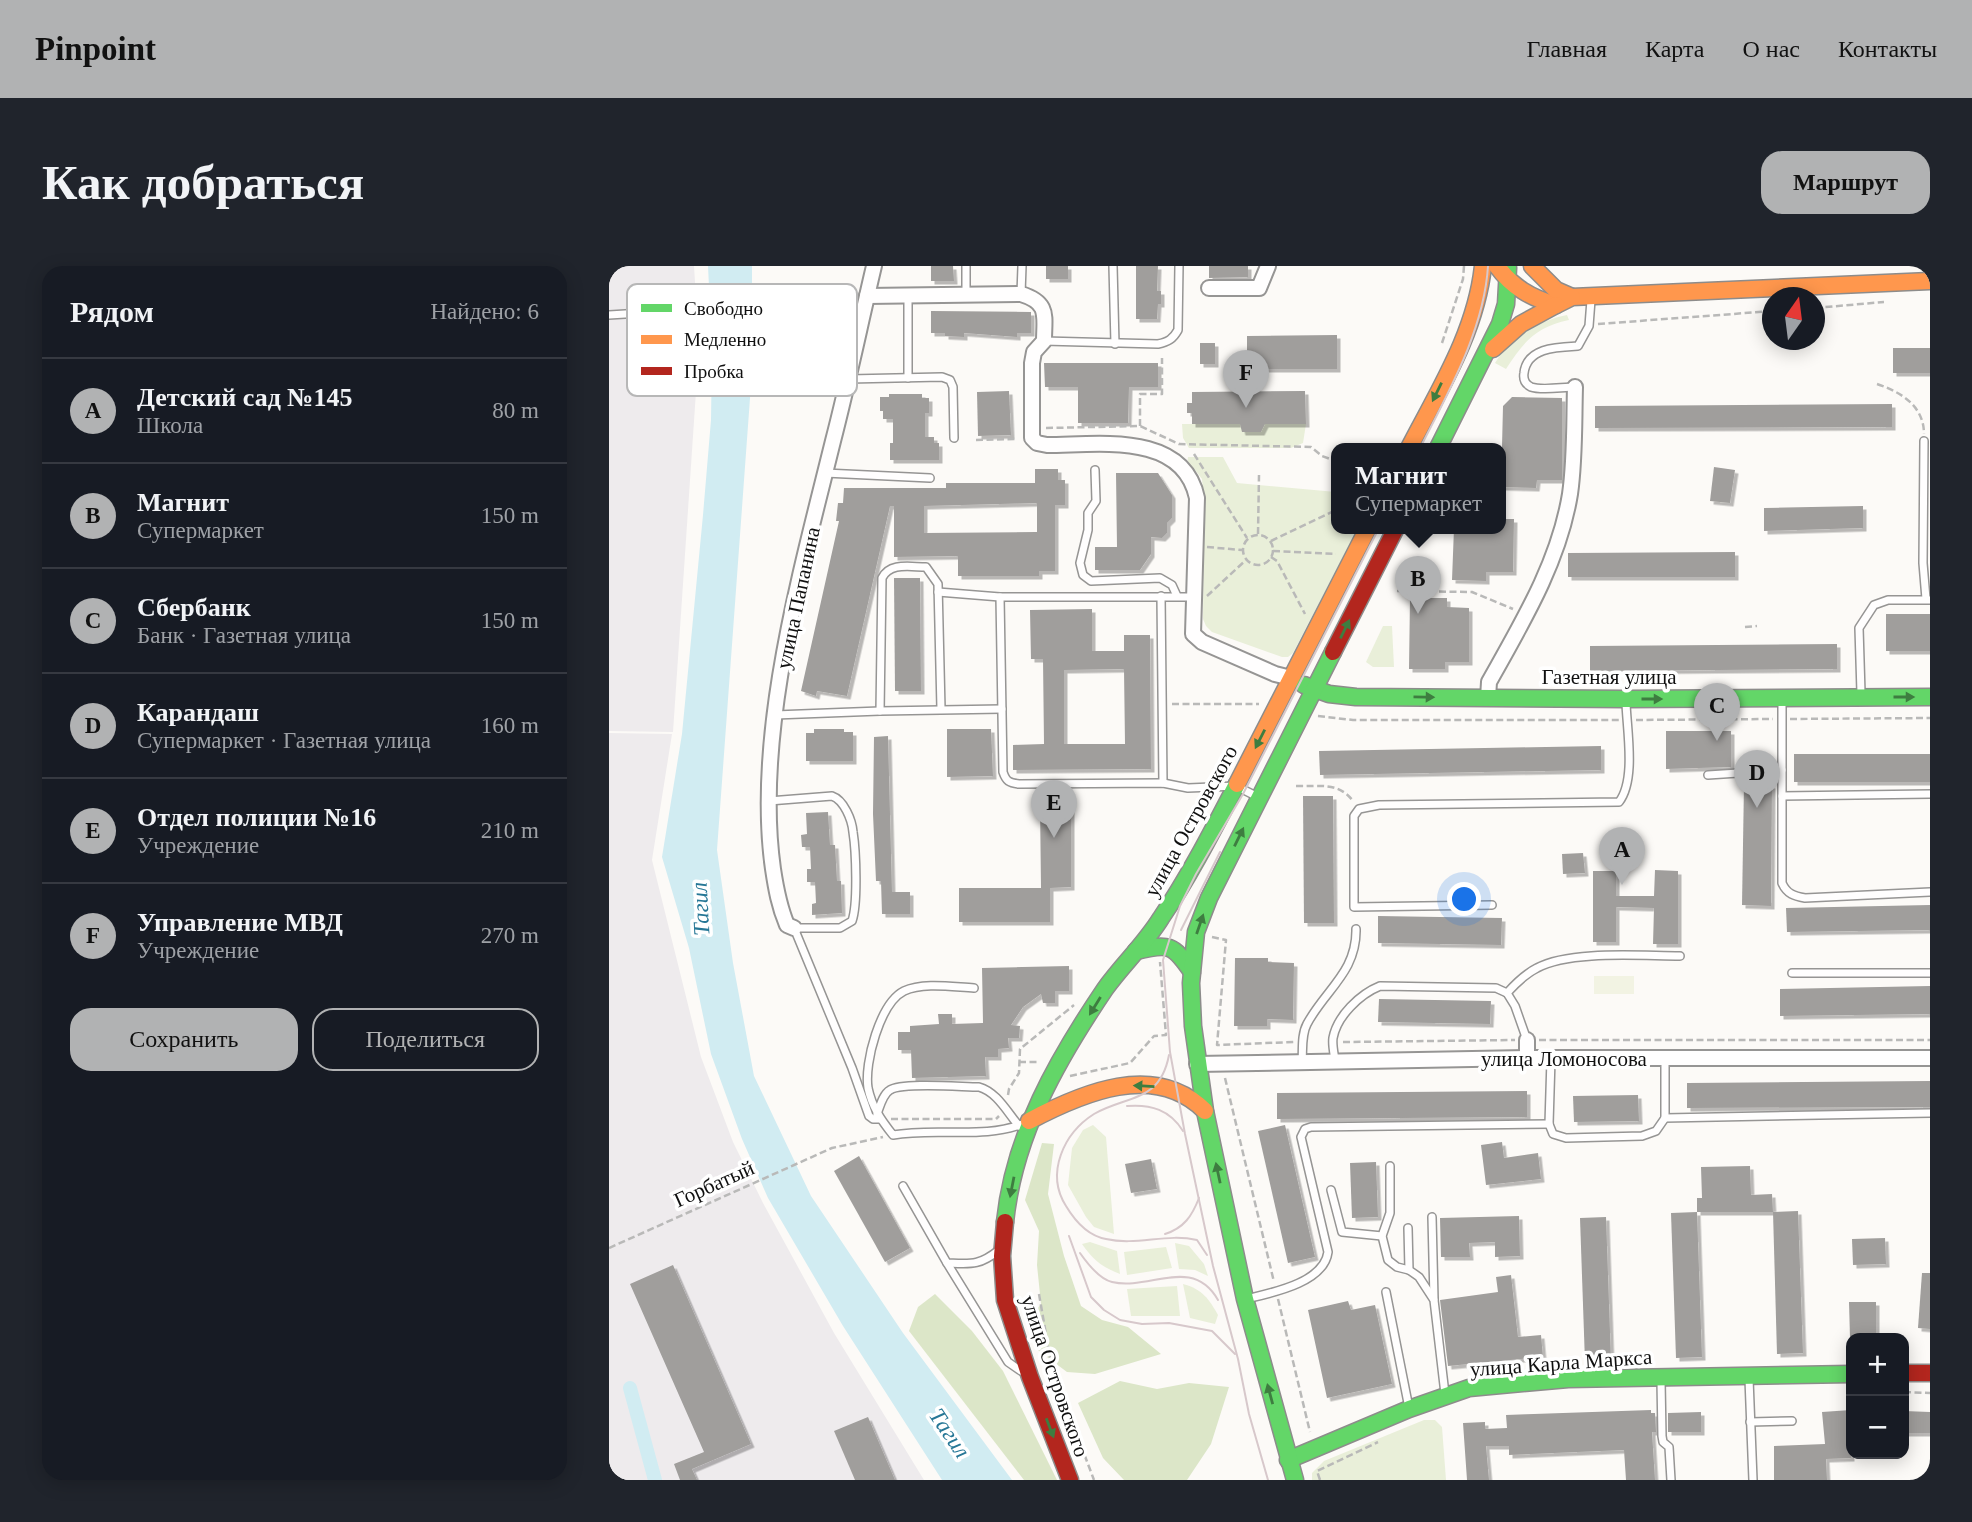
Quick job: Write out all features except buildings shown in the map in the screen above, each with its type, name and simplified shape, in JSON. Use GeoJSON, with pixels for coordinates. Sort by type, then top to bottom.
{"type":"FeatureCollection","features":[{"type":"Feature","properties":{"kind":"main road"},"geometry":{"type":"LineString","coordinates":[[1411,443],[1464,337],[1478,299],[1483,266]]}},
{"type":"Feature","properties":{"kind":"main road"},"geometry":{"type":"LineString","coordinates":[[1497,266],[1508,273],[1523,293]]}},
{"type":"Feature","properties":{"kind":"main road"},"geometry":{"type":"LineString","coordinates":[[1532,266],[1556,298]]}},
{"type":"Feature","properties":{"kind":"main road"},"geometry":{"type":"LineString","coordinates":[[1441,443],[1500,324],[1507,301],[1508,273]]}},
{"type":"Feature","properties":{"kind":"main road"},"geometry":{"type":"LineString","coordinates":[[1464,337],[1500,304],[1523,293],[1540,289],[1556,298],[1572,298],[1930,279]]}},
{"type":"Feature","properties":{"kind":"main road"},"geometry":{"type":"LineString","coordinates":[[1482,362],[1502,339],[1556,298]]}},
{"type":"Feature","properties":{"kind":"main road","name":"улица Островского"},"geometry":{"type":"LineString","coordinates":[[1070,1480],[1030,1377],[1005,1300],[1002,1279],[1004,1240],[1024,1124],[1106,988],[1161,919],[1236,786],[1365,534]]}},
{"type":"Feature","properties":{"kind":"main road"},"geometry":{"type":"LineString","coordinates":[[1295,1480],[1245,1299],[1205,1111],[1193,1026],[1192,972],[1196,932],[1209,898],[1258,798],[1393,534]]}},
{"type":"Feature","properties":{"kind":"main road","name":"Газетная улица"},"geometry":{"type":"LineString","coordinates":[[1291,678],[1315,690],[1356,697],[1930,697]]}},
{"type":"Feature","properties":{"kind":"main road"},"geometry":{"type":"LineString","coordinates":[[1136,951],[1165,943],[1173,946],[1192,972]]}},
{"type":"Feature","properties":{"kind":"main road"},"geometry":{"type":"LineString","coordinates":[[1024,1124],[1068,1100],[1105,1087],[1130,1085],[1154,1086],[1182,1092],[1205,1111]]}},
{"type":"Feature","properties":{"kind":"main road"},"geometry":{"type":"LineString","coordinates":[[1909,1373],[1930,1373]]}},
{"type":"Feature","properties":{"kind":"main road","name":"улица Карла Маркса"},"geometry":{"type":"LineString","coordinates":[[1288,1460],[1445,1395],[1493,1384],[1661,1377],[1846,1374]]}},
{"type":"Feature","properties":{"kind":"street","name":"улица Папанина"},"geometry":{"type":"LineString","coordinates":[[857,342],[874,266]]}},
{"type":"Feature","properties":{"kind":"street"},"geometry":{"type":"LineString","coordinates":[[1209,288],[1259,288],[1268,266]]}},
{"type":"Feature","properties":{"kind":"street"},"geometry":{"type":"LineString","coordinates":[[867,296],[1021,294],[1039,302],[1044,310],[1044,341],[1034,352],[1032,363],[1032,438],[1037,443],[1047,445],[1149,447],[1175,463],[1194,485],[1197,498],[1193,634],[1202,642],[1275,674],[1291,678]]}},
{"type":"Feature","properties":{"kind":"street"},"geometry":{"type":"LineString","coordinates":[[1488,698],[1489,682],[1540,586],[1567,506],[1575,387]]}},
{"type":"Feature","properties":{"kind":"street","name":"улица Папанина"},"geometry":{"type":"LineString","coordinates":[[794,928],[787,925],[779,907],[768,829],[775,715],[789,634],[845,396]]}},
{"type":"Feature","properties":{"kind":"street"},"geometry":{"type":"LineString","coordinates":[[1527,1040],[1527,1058]]}},
{"type":"Feature","properties":{"kind":"street","name":"улица Ломоносова"},"geometry":{"type":"LineString","coordinates":[[1198,1064],[1527,1058],[1930,1058]]}},
{"type":"Feature","properties":{"kind":"lane"},"geometry":{"type":"LineString","coordinates":[[966,266],[966,293]]}},
{"type":"Feature","properties":{"kind":"lane"},"geometry":{"type":"LineString","coordinates":[[1021,294],[1022,266]]}},
{"type":"Feature","properties":{"kind":"lane"},"geometry":{"type":"LineString","coordinates":[[1113,266],[1115,344]]}},
{"type":"Feature","properties":{"kind":"lane"},"geometry":{"type":"LineString","coordinates":[[1044,341],[1158,344],[1174,337],[1179,321],[1179,266]]}},
{"type":"Feature","properties":{"kind":"lane"},"geometry":{"type":"LineString","coordinates":[[908,294],[908,377]]}},
{"type":"Feature","properties":{"kind":"lane"},"geometry":{"type":"LineString","coordinates":[[1575,387],[1533,388],[1526,384],[1524,369],[1530,359],[1550,348],[1578,346],[1589,326],[1592,296]]}},
{"type":"Feature","properties":{"kind":"lane"},"geometry":{"type":"LineString","coordinates":[[609,315],[627,314]]}},
{"type":"Feature","properties":{"kind":"lane"},"geometry":{"type":"LineString","coordinates":[[857,379],[942,377],[950,380],[953,387],[954,438]]}},
{"type":"Feature","properties":{"kind":"lane"},"geometry":{"type":"LineString","coordinates":[[1861,698],[1859,628],[1874,605],[1888,600],[1928,599],[1923,564],[1924,441]]}},
{"type":"Feature","properties":{"kind":"lane"},"geometry":{"type":"LineString","coordinates":[[1095,470],[1096,501],[1088,513],[1088,530],[1080,563],[1083,575],[1091,581],[1164,579],[1172,585],[1177,596]]}},
{"type":"Feature","properties":{"kind":"lane"},"geometry":{"type":"LineString","coordinates":[[825,473],[930,478]]}},
{"type":"Feature","properties":{"kind":"lane"},"geometry":{"type":"LineString","coordinates":[[880,710],[882,578],[892,567],[926,567],[935,577],[938,592],[941,709]]}},
{"type":"Feature","properties":{"kind":"lane"},"geometry":{"type":"LineString","coordinates":[[938,592],[1000,597],[1177,596],[1195,602]]}},
{"type":"Feature","properties":{"kind":"lane"},"geometry":{"type":"LineString","coordinates":[[1161,596],[1163,782]]}},
{"type":"Feature","properties":{"kind":"lane"},"geometry":{"type":"LineString","coordinates":[[1000,597],[1003,772],[1006,780],[1011,783],[1163,782],[1188,788],[1236,786],[1258,798]]}},
{"type":"Feature","properties":{"kind":"lane"},"geometry":{"type":"LineString","coordinates":[[1782,698],[1782,883],[1790,894],[1805,898],[1930,892]]}},
{"type":"Feature","properties":{"kind":"lane"},"geometry":{"type":"LineString","coordinates":[[1492,905],[1354,907],[1352,823],[1359,809],[1379,805],[1619,802],[1625,794],[1629,778],[1626,699]]}},
{"type":"Feature","properties":{"kind":"lane"},"geometry":{"type":"LineString","coordinates":[[775,715],[880,710],[1002,709]]}},
{"type":"Feature","properties":{"kind":"lane"},"geometry":{"type":"LineString","coordinates":[[1708,775],[1782,770]]}},
{"type":"Feature","properties":{"kind":"lane"},"geometry":{"type":"LineString","coordinates":[[1782,796],[1930,794]]}},
{"type":"Feature","properties":{"kind":"lane"},"geometry":{"type":"LineString","coordinates":[[769,801],[832,796],[838,798],[853,831],[855,908],[852,921],[841,928],[794,928],[869,1116],[873,1119],[879,1116],[885,1096],[891,1089],[905,1086],[979,1087],[988,1089],[1006,1110],[1024,1124]]}},
{"type":"Feature","properties":{"kind":"lane"},"geometry":{"type":"LineString","coordinates":[[1302,1062],[1306,1025],[1345,971],[1356,947],[1356,929]]}},
{"type":"Feature","properties":{"kind":"lane"},"geometry":{"type":"LineString","coordinates":[[1507,993],[1519,979],[1554,961],[1576,958],[1680,956]]}},
{"type":"Feature","properties":{"kind":"lane"},"geometry":{"type":"LineString","coordinates":[[1792,973],[1930,973]]}},
{"type":"Feature","properties":{"kind":"lane"},"geometry":{"type":"LineString","coordinates":[[1335,1060],[1333,1037],[1346,1013],[1370,990],[1380,986],[1496,988],[1507,993],[1515,1006],[1527,1040]]}},
{"type":"Feature","properties":{"kind":"lane"},"geometry":{"type":"LineString","coordinates":[[974,988],[919,987],[904,991],[890,1002],[875,1032],[867,1083],[879,1116],[893,1135],[917,1131],[990,1132],[1024,1124]]}},
{"type":"Feature","properties":{"kind":"lane"},"geometry":{"type":"LineString","coordinates":[[1551,1059],[1549,1124],[1553,1134],[1566,1138],[1642,1136],[1656,1130],[1665,1118],[1665,1058]]}},
{"type":"Feature","properties":{"kind":"lane"},"geometry":{"type":"LineString","coordinates":[[1665,1118],[1930,1113]]}},
{"type":"Feature","properties":{"kind":"lane"},"geometry":{"type":"LineString","coordinates":[[1245,1299],[1277,1292],[1314,1274],[1327,1259],[1328,1252],[1301,1137],[1304,1129],[1311,1126],[1549,1124]]}},
{"type":"Feature","properties":{"kind":"lane"},"geometry":{"type":"LineString","coordinates":[[1390,1166],[1390,1213],[1382,1236],[1388,1260],[1419,1277],[1434,1300]]}},
{"type":"Feature","properties":{"kind":"lane"},"geometry":{"type":"LineString","coordinates":[[903,1186],[1008,1362],[1030,1377]]}},
{"type":"Feature","properties":{"kind":"lane"},"geometry":{"type":"LineString","coordinates":[[1331,1190],[1342,1232],[1382,1236]]}},
{"type":"Feature","properties":{"kind":"lane"},"geometry":{"type":"LineString","coordinates":[[1432,1217],[1434,1300],[1445,1395]]}},
{"type":"Feature","properties":{"kind":"lane"},"geometry":{"type":"LineString","coordinates":[[1408,1227],[1409,1270]]}},
{"type":"Feature","properties":{"kind":"lane"},"geometry":{"type":"LineString","coordinates":[[947,1263],[975,1265],[999,1250],[1004,1240]]}},
{"type":"Feature","properties":{"kind":"lane"},"geometry":{"type":"LineString","coordinates":[[1386,1292],[1409,1409]]}},
{"type":"Feature","properties":{"kind":"lane"},"geometry":{"type":"LineString","coordinates":[[1749,1375],[1753,1480]]}},
{"type":"Feature","properties":{"kind":"lane"},"geometry":{"type":"LineString","coordinates":[[1661,1377],[1662,1436],[1663,1442],[1669,1447],[1671,1480]]}},
{"type":"Feature","properties":{"kind":"lane"},"geometry":{"type":"LineString","coordinates":[[1749,1422],[1792,1421]]}},
{"type":"Feature","properties":{"kind":"path"},"geometry":{"type":"LineString","coordinates":[[1440,349],[1463,279],[1464,266]]}},
{"type":"Feature","properties":{"kind":"path"},"geometry":{"type":"LineString","coordinates":[[1825,307],[1890,302]]}},
{"type":"Feature","properties":{"kind":"path"},"geometry":{"type":"LineString","coordinates":[[1589,326],[1762,312]]}},
{"type":"Feature","properties":{"kind":"path"},"geometry":{"type":"LineString","coordinates":[[1140,426],[1140,394],[1162,394],[1162,358]]}},
{"type":"Feature","properties":{"kind":"path"},"geometry":{"type":"LineString","coordinates":[[1877,384],[1895,390],[1917,408],[1924,427],[1924,441]]}},
{"type":"Feature","properties":{"kind":"path"},"geometry":{"type":"LineString","coordinates":[[1194,454],[1247,538]]}},
{"type":"Feature","properties":{"kind":"path"},"geometry":{"type":"LineString","coordinates":[[1258,534],[1259,475]]}},
{"type":"Feature","properties":{"kind":"path"},"geometry":{"type":"LineString","coordinates":[[1271,541],[1331,512]]}},
{"type":"Feature","properties":{"kind":"path"},"geometry":{"type":"LineString","coordinates":[[1258,534],[1271,541],[1273,551],[1267,562],[1258,565],[1246,560],[1242,550],[1247,538],[1258,534]]}},
{"type":"Feature","properties":{"kind":"path"},"geometry":{"type":"LineString","coordinates":[[1196,546],[1242,550]]}},
{"type":"Feature","properties":{"kind":"path"},"geometry":{"type":"LineString","coordinates":[[1273,551],[1336,554]]}},
{"type":"Feature","properties":{"kind":"path"},"geometry":{"type":"LineString","coordinates":[[1271,557],[1277,561],[1305,615]]}},
{"type":"Feature","properties":{"kind":"path"},"geometry":{"type":"LineString","coordinates":[[1195,602],[1246,560]]}},
{"type":"Feature","properties":{"kind":"path"},"geometry":{"type":"LineString","coordinates":[[1397,591],[1472,592],[1526,615]]}},
{"type":"Feature","properties":{"kind":"path"},"geometry":{"type":"LineString","coordinates":[[1745,627],[1757,626]]}},
{"type":"Feature","properties":{"kind":"path"},"geometry":{"type":"LineString","coordinates":[[1162,704],[1259,704]]}},
{"type":"Feature","properties":{"kind":"path"},"geometry":{"type":"LineString","coordinates":[[1296,786],[1338,787],[1346,791],[1359,809]]}},
{"type":"Feature","properties":{"kind":"path"},"geometry":{"type":"LineString","coordinates":[[1066,1076],[1131,1063],[1154,1037],[1166,1035],[1160,958]]}},
{"type":"Feature","properties":{"kind":"path"},"geometry":{"type":"LineString","coordinates":[[879,1116],[996,1119],[1006,1110],[1009,1089],[1019,1073],[1020,1049],[1083,997]]}},
{"type":"Feature","properties":{"kind":"path"},"geometry":{"type":"LineString","coordinates":[[1223,1072],[1309,1432]]}},
{"type":"Feature","properties":{"kind":"path","name":"Горбатый"},"geometry":{"type":"LineString","coordinates":[[609,1248],[832,1148],[893,1135]]}},
{"type":"Feature","properties":{"kind":"path"},"geometry":{"type":"LineString","coordinates":[[1039,1294],[1052,1369],[1094,1480]]}},
{"type":"Feature","properties":{"kind":"path"},"geometry":{"type":"LineString","coordinates":[[1909,1392],[1930,1393]]}},
{"type":"Feature","properties":{"kind":"path"},"geometry":{"type":"LineString","coordinates":[[1321,1480],[1317,1471],[1387,1438]]}},
{"type":"Feature","properties":{"kind":"shaded area"},"geometry":{"type":"Polygon","coordinates":[[[609,266],[694,266],[695,284],[627,284],[627,396],[696,396],[673,732],[609,731],[609,266]]]}},
{"type":"Feature","properties":{"kind":"shaded area"},"geometry":{"type":"Polygon","coordinates":[[[609,733],[672,734],[652,860],[701,1057],[733,1142],[763,1203],[834,1333],[924,1480],[609,1480],[609,733]]]}},
{"type":"Feature","properties":{"kind":"green space"},"geometry":{"type":"Polygon","coordinates":[[[1567,315],[1569,320],[1539,331],[1532,337],[1506,369],[1495,363],[1501,353],[1526,331],[1567,315]]]}},
{"type":"Feature","properties":{"kind":"green space"},"geometry":{"type":"Polygon","coordinates":[[[1182,424],[1306,424],[1303,443],[1291,448],[1189,448],[1183,438],[1182,424]]]}},
{"type":"Feature","properties":{"kind":"green space"},"geometry":{"type":"Polygon","coordinates":[[[1188,457],[1223,457],[1237,483],[1331,492],[1331,534],[1355,534],[1293,653],[1288,657],[1212,632],[1206,626],[1203,619],[1202,479],[1187,465],[1188,457]]]}},
{"type":"Feature","properties":{"kind":"green space"},"geometry":{"type":"Polygon","coordinates":[[[1383,626],[1392,626],[1394,667],[1373,667],[1366,662],[1383,626]]]}},
{"type":"Feature","properties":{"kind":"green space"},"geometry":{"type":"Polygon","coordinates":[[[1594,976],[1634,976],[1634,994],[1594,994],[1594,976]]]}},
{"type":"Feature","properties":{"kind":"green space"},"geometry":{"type":"Polygon","coordinates":[[[1093,1125],[1106,1137],[1114,1234],[1094,1227],[1068,1185],[1072,1148],[1083,1130],[1093,1125]]]}},
{"type":"Feature","properties":{"kind":"green space"},"geometry":{"type":"Polygon","coordinates":[[[1042,1143],[1054,1144],[1048,1194],[1064,1256],[1081,1306],[1102,1320],[1128,1327],[1161,1354],[1095,1374],[1067,1372],[1035,1348],[1030,1319],[1041,1304],[1037,1265],[1039,1231],[1025,1200],[1042,1143]]]}},
{"type":"Feature","properties":{"kind":"green space"},"geometry":{"type":"Polygon","coordinates":[[[1090,1242],[1117,1251],[1120,1274],[1103,1266],[1082,1244],[1090,1242]]]}},
{"type":"Feature","properties":{"kind":"green space"},"geometry":{"type":"Polygon","coordinates":[[[1175,1243],[1189,1246],[1204,1264],[1208,1276],[1195,1270],[1179,1269],[1175,1243]]]}},
{"type":"Feature","properties":{"kind":"green space"},"geometry":{"type":"Polygon","coordinates":[[[1166,1247],[1172,1268],[1127,1275],[1124,1252],[1166,1247]]]}},
{"type":"Feature","properties":{"kind":"green space"},"geometry":{"type":"Polygon","coordinates":[[[1183,1284],[1208,1299],[1218,1315],[1215,1324],[1190,1318],[1183,1284]]]}},
{"type":"Feature","properties":{"kind":"green space"},"geometry":{"type":"Polygon","coordinates":[[[1177,1286],[1180,1316],[1131,1316],[1127,1289],[1177,1286]]]}},
{"type":"Feature","properties":{"kind":"green space"},"geometry":{"type":"Polygon","coordinates":[[[935,1294],[972,1331],[1003,1371],[1057,1480],[1024,1480],[909,1331],[918,1307],[935,1294]]]}},
{"type":"Feature","properties":{"kind":"green space"},"geometry":{"type":"Polygon","coordinates":[[[1120,1381],[1157,1389],[1189,1383],[1229,1387],[1211,1444],[1187,1480],[1124,1480],[1103,1458],[1078,1403],[1120,1381]]]}},
{"type":"Feature","properties":{"kind":"green space"},"geometry":{"type":"Polygon","coordinates":[[[1424,1420],[1435,1420],[1442,1427],[1446,1480],[1312,1480],[1312,1473],[1324,1461],[1424,1420]]]}},
{"type":"Feature","properties":{"kind":"water"},"geometry":{"type":"Polygon","coordinates":[[[708,266],[752,266],[752,284],[709,284],[708,266]]]}},
{"type":"Feature","properties":{"kind":"water","name":"Тагил"},"geometry":{"type":"Polygon","coordinates":[[[711,396],[750,396],[717,850],[733,963],[754,1076],[811,1196],[903,1333],[1012,1480],[942,1480],[843,1326],[768,1198],[742,1139],[711,1054],[689,948],[662,857],[682,734],[711,396]]]}},
{"type":"Feature","properties":{"kind":"waterway"},"geometry":{"type":"LineString","coordinates":[[630,1388],[655,1480]]}},
{"type":"Feature","properties":{"kind":"tram line"},"geometry":{"type":"LineString","coordinates":[[1422,443],[1472,337],[1480,313],[1488,266]]}},
{"type":"Feature","properties":{"kind":"tram line"},"geometry":{"type":"LineString","coordinates":[[1268,1480],[1213,1266],[1185,1134],[1170,1052],[1163,960],[1180,906],[1243,794],[1376,534]]}},
{"type":"Feature","properties":{"kind":"tram line"},"geometry":{"type":"LineString","coordinates":[[1181,930],[1220,852]]}},
{"type":"Feature","properties":{"kind":"tram line"},"geometry":{"type":"LineString","coordinates":[[1169,1055],[1165,1071],[1150,1090],[1094,1114],[1074,1132],[1061,1155],[1057,1180],[1060,1193],[1070,1212],[1094,1235],[1118,1241],[1174,1238],[1197,1240],[1207,1255]]}},
{"type":"Feature","properties":{"kind":"tram line"},"geometry":{"type":"LineString","coordinates":[[1127,1106],[1152,1107],[1166,1113],[1183,1131]]}},
{"type":"Feature","properties":{"kind":"tram line"},"geometry":{"type":"LineString","coordinates":[[1165,1234],[1187,1220],[1199,1198]]}},
{"type":"Feature","properties":{"kind":"tram line"},"geometry":{"type":"LineString","coordinates":[[1069,1236],[1091,1297],[1104,1310],[1120,1320],[1142,1324],[1169,1323],[1212,1331],[1235,1354]]}},
{"type":"Feature","properties":{"kind":"tram line"},"geometry":{"type":"LineString","coordinates":[[1080,1253],[1098,1274],[1112,1282],[1126,1284],[1183,1277],[1196,1279],[1208,1287],[1218,1300]]}},
{"type":"Feature","properties":{"kind":"traffic: fast"},"geometry":{"type":"LineString","coordinates":[[1440,443],[1500,324],[1506,304],[1508,268]]}},
{"type":"Feature","properties":{"kind":"traffic: fast"},"geometry":{"type":"LineString","coordinates":[[1295,1480],[1245,1299],[1205,1111],[1193,1026],[1191,983],[1196,932],[1209,898],[1333,652]]}},
{"type":"Feature","properties":{"kind":"traffic: fast"},"geometry":{"type":"LineString","coordinates":[[1304,685],[1329,694],[1356,697],[1930,697]]}},
{"type":"Feature","properties":{"kind":"traffic: fast"},"geometry":{"type":"LineString","coordinates":[[1005,1222],[1018,1159],[1040,1100],[1055,1071],[1105,989],[1148,937],[1171,902],[1237,784]]}},
{"type":"Feature","properties":{"kind":"traffic: fast"},"geometry":{"type":"LineString","coordinates":[[1136,951],[1156,947],[1169,948],[1180,956],[1192,972]]}},
{"type":"Feature","properties":{"kind":"traffic: fast"},"geometry":{"type":"LineString","coordinates":[[1288,1460],[1409,1409],[1469,1388],[1568,1379],[1846,1374]]}},
{"type":"Feature","properties":{"kind":"traffic: slow"},"geometry":{"type":"LineString","coordinates":[[1412,443],[1455,360],[1473,314],[1483,266]]}},
{"type":"Feature","properties":{"kind":"traffic: slow"},"geometry":{"type":"LineString","coordinates":[[1497,266],[1523,291],[1556,305],[1572,297],[1930,281]]}},
{"type":"Feature","properties":{"kind":"traffic: slow"},"geometry":{"type":"LineString","coordinates":[[1532,266],[1556,290],[1572,297]]}},
{"type":"Feature","properties":{"kind":"traffic: slow"},"geometry":{"type":"LineString","coordinates":[[1493,349],[1521,324],[1556,305]]}},
{"type":"Feature","properties":{"kind":"traffic: slow"},"geometry":{"type":"LineString","coordinates":[[1237,784],[1365,534]]}},
{"type":"Feature","properties":{"kind":"traffic: slow"},"geometry":{"type":"LineString","coordinates":[[1029,1121],[1095,1092],[1141,1085],[1164,1088],[1185,1096],[1205,1111]]}},
{"type":"Feature","properties":{"kind":"traffic: jam"},"geometry":{"type":"LineString","coordinates":[[1333,652],[1393,534]]}},
{"type":"Feature","properties":{"kind":"traffic: jam"},"geometry":{"type":"LineString","coordinates":[[1005,1222],[1002,1256],[1005,1300],[1030,1377],[1070,1480]]}},
{"type":"Feature","properties":{"kind":"traffic: jam"},"geometry":{"type":"LineString","coordinates":[[1909,1373],[1930,1373]]}},
{"type":"Feature","properties":{"kind":"place","name":"Управление МВД"},"geometry":{"type":"Point","coordinates":[1246,408]}},
{"type":"Feature","properties":{"kind":"place","name":"Магнит"},"geometry":{"type":"Point","coordinates":[1418,614]}},
{"type":"Feature","properties":{"kind":"place","name":"Сбербанк"},"geometry":{"type":"Point","coordinates":[1717,741]}},
{"type":"Feature","properties":{"kind":"place","name":"Карандаш"},"geometry":{"type":"Point","coordinates":[1757,808]}},
{"type":"Feature","properties":{"kind":"place","name":"Отдел полиции №16"},"geometry":{"type":"Point","coordinates":[1054,838]}},
{"type":"Feature","properties":{"kind":"place","name":"Детский сад №145"},"geometry":{"type":"Point","coordinates":[1622,885]}}]}
